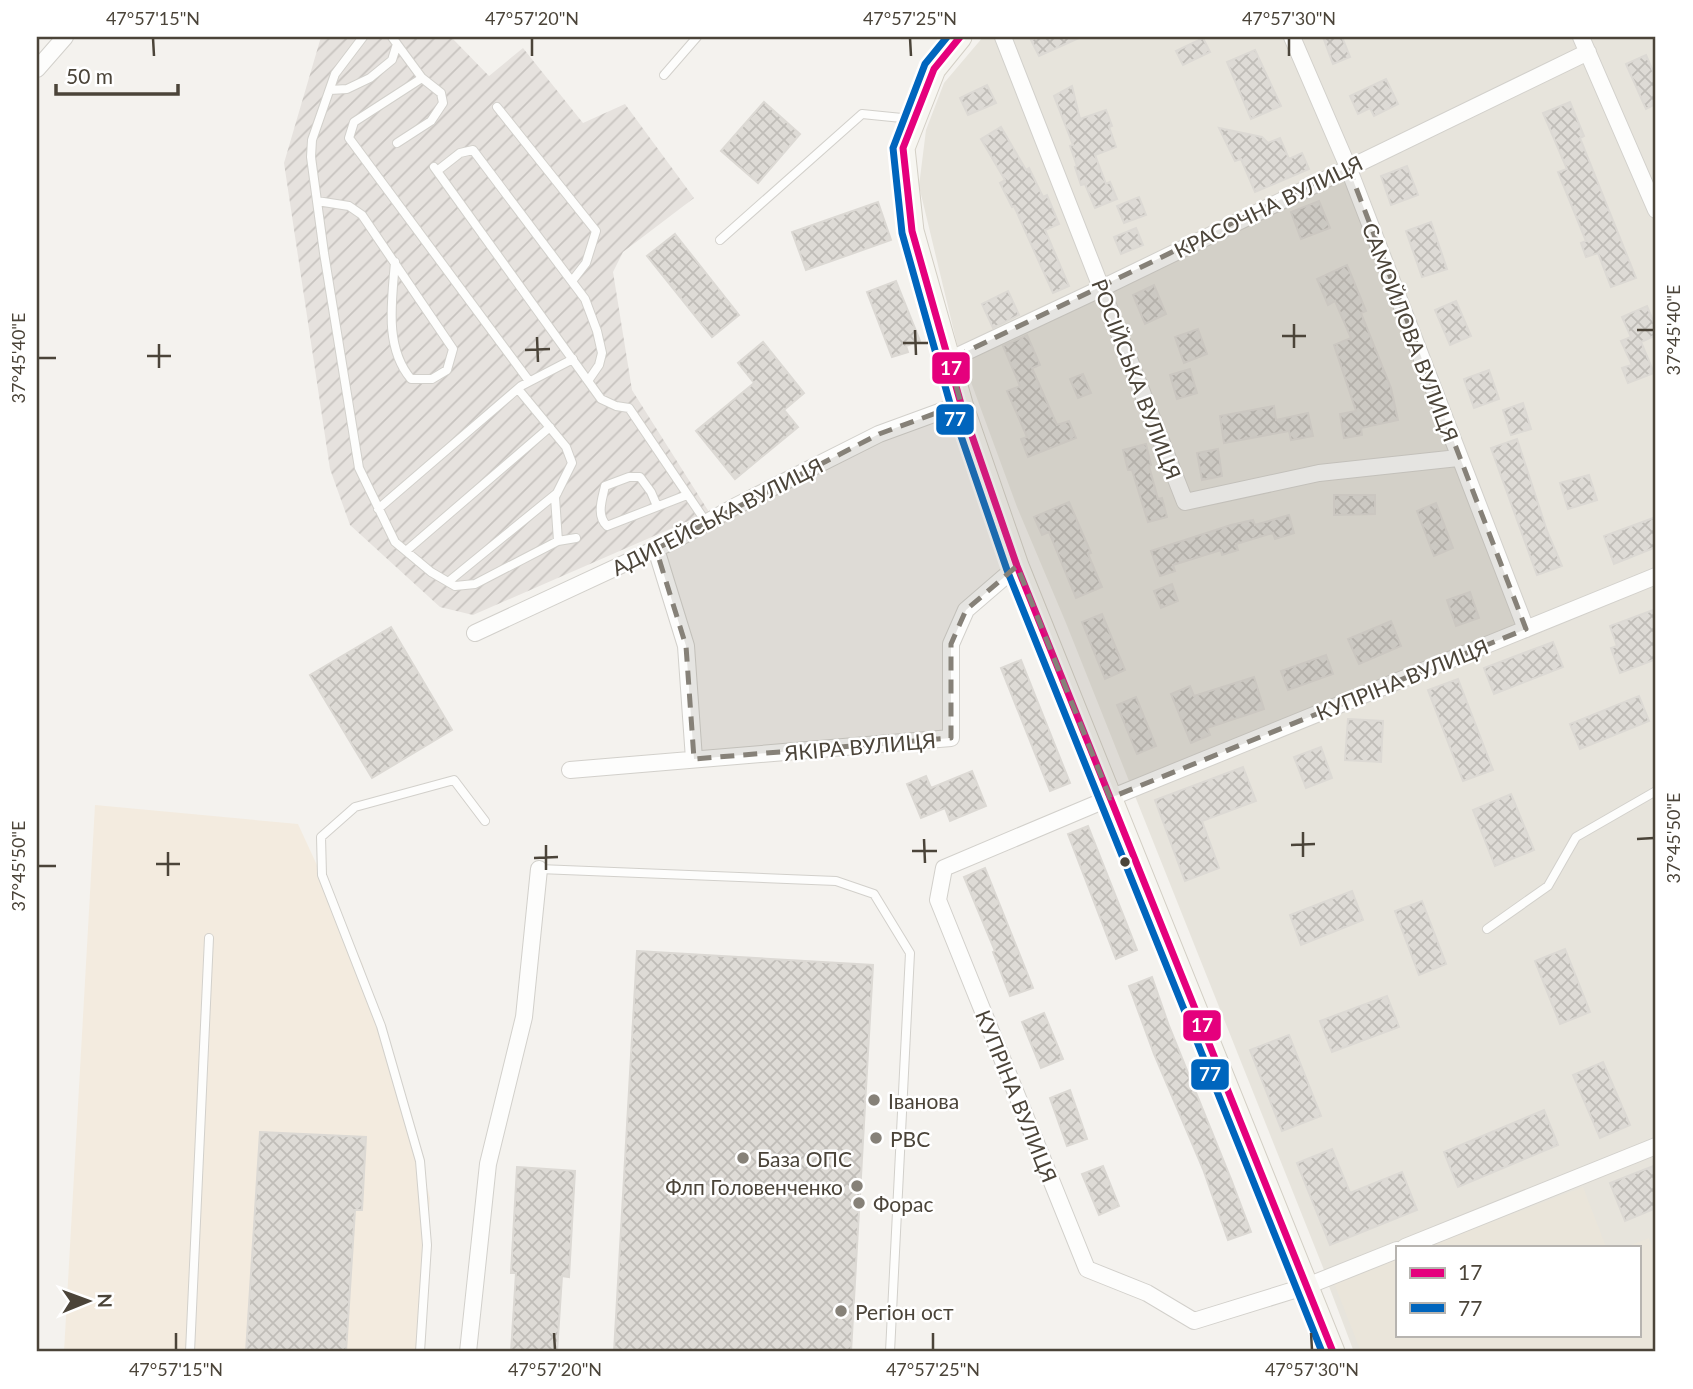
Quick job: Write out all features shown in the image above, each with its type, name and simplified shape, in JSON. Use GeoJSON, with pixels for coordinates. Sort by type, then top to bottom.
{"type":"FeatureCollection","features":[{"type":"Feature","properties":{"kind":"main road"},"geometry":{"type":"LineString","coordinates":[[960,37],[934,69],[903,148],[912,231],[948,360],[1017,566],[1333,1352]]}},
{"type":"Feature","properties":{"kind":"street"},"geometry":{"type":"LineString","coordinates":[[37,69],[65,37]]}},
{"type":"Feature","properties":{"kind":"street","name":"РОСІЙСЬКА ВУЛИЦЯ"},"geometry":{"type":"LineString","coordinates":[[1003,37],[1185,502],[1319,474],[1458,457]]}},
{"type":"Feature","properties":{"kind":"street","name":"САМОЙЛОВА ВУЛИЦЯ"},"geometry":{"type":"LineString","coordinates":[[1292,37],[1348,167],[1526,629]]}},
{"type":"Feature","properties":{"kind":"street"},"geometry":{"type":"LineString","coordinates":[[1585,44],[1656,210]]}},
{"type":"Feature","properties":{"kind":"street","name":"КРАСОЧНА ВУЛИЦЯ"},"geometry":{"type":"LineString","coordinates":[[948,360],[1348,167],[1585,44]]}},
{"type":"Feature","properties":{"kind":"street","name":"АДИГЕЙСЬКА ВУЛИЦЯ"},"geometry":{"type":"LineString","coordinates":[[475,633],[656,549],[879,435],[961,404]]}},
{"type":"Feature","properties":{"kind":"street"},"geometry":{"type":"LineString","coordinates":[[656,549],[686,646],[694,759]]}},
{"type":"Feature","properties":{"kind":"street","name":"ЯКІРА ВУЛИЦЯ"},"geometry":{"type":"LineString","coordinates":[[570,770],[951,738],[951,645],[966,610],[1017,566]]}},
{"type":"Feature","properties":{"kind":"street","name":"КУПРІНА ВУЛИЦЯ"},"geometry":{"type":"LineString","coordinates":[[1307,1286],[1194,1321],[1147,1293],[1087,1269],[938,900],[944,868],[1656,576]]}},
{"type":"Feature","properties":{"kind":"street"},"geometry":{"type":"LineString","coordinates":[[468,1352],[488,1164],[524,1017],[539,869]]}},
{"type":"Feature","properties":{"kind":"street"},"geometry":{"type":"LineString","coordinates":[[1407,1246],[1656,1146]]}},
{"type":"Feature","properties":{"kind":"street"},"geometry":{"type":"LineString","coordinates":[[1307,1286],[1396,1250]]}},
{"type":"Feature","properties":{"kind":"lane"},"geometry":{"type":"LineString","coordinates":[[363,37],[335,74],[312,140],[317,201],[359,468],[395,542],[455,586],[475,584],[558,541],[576,538]]}},
{"type":"Feature","properties":{"kind":"lane"},"geometry":{"type":"LineString","coordinates":[[664,75],[697,37]]}},
{"type":"Feature","properties":{"kind":"lane"},"geometry":{"type":"LineString","coordinates":[[330,90],[347,89],[370,78],[392,60],[395,40]]}},
{"type":"Feature","properties":{"kind":"lane"},"geometry":{"type":"LineString","coordinates":[[395,40],[422,78],[441,93],[443,103],[431,121],[397,143]]}},
{"type":"Feature","properties":{"kind":"lane"},"geometry":{"type":"LineString","coordinates":[[422,78],[355,122],[349,138],[529,382]]}},
{"type":"Feature","properties":{"kind":"lane"},"geometry":{"type":"LineString","coordinates":[[497,107],[596,231],[586,263],[572,281]]}},
{"type":"Feature","properties":{"kind":"lane"},"geometry":{"type":"LineString","coordinates":[[720,240],[863,114],[915,119]]}},
{"type":"Feature","properties":{"kind":"lane"},"geometry":{"type":"LineString","coordinates":[[588,381],[599,365],[602,353],[585,299],[473,150],[460,153],[436,169],[572,359],[601,399],[629,408],[706,522]]}},
{"type":"Feature","properties":{"kind":"lane"},"geometry":{"type":"LineString","coordinates":[[317,201],[349,206],[362,215],[394,262],[453,349],[447,370],[432,379],[411,379],[400,366],[391,323],[394,262]]}},
{"type":"Feature","properties":{"kind":"lane"},"geometry":{"type":"LineString","coordinates":[[378,509],[518,389],[572,359]]}},
{"type":"Feature","properties":{"kind":"lane"},"geometry":{"type":"LineString","coordinates":[[518,389],[566,447],[572,463],[555,497],[558,541]]}},
{"type":"Feature","properties":{"kind":"lane"},"geometry":{"type":"LineString","coordinates":[[406,551],[550,427]]}},
{"type":"Feature","properties":{"kind":"lane"},"geometry":{"type":"LineString","coordinates":[[657,506],[640,477],[629,477],[605,486],[600,505],[602,521],[607,526],[687,495]]}},
{"type":"Feature","properties":{"kind":"lane"},"geometry":{"type":"LineString","coordinates":[[447,582],[557,493]]}},
{"type":"Feature","properties":{"kind":"lane"},"geometry":{"type":"LineString","coordinates":[[420,1352],[428,1245],[420,1160],[381,1026],[322,875],[321,837],[355,807],[454,780],[485,821]]}},
{"type":"Feature","properties":{"kind":"lane"},"geometry":{"type":"LineString","coordinates":[[1487,929],[1548,886],[1576,836],[1656,791]]}},
{"type":"Feature","properties":{"kind":"lane"},"geometry":{"type":"LineString","coordinates":[[539,869],[836,881],[874,894],[910,953],[890,1352]]}},
{"type":"Feature","properties":{"kind":"lane"},"geometry":{"type":"LineString","coordinates":[[190,1352],[209,938]]}},
{"type":"Feature","properties":{"kind":"highlighted area"},"geometry":{"type":"Polygon","coordinates":[[[1348,167],[1526,629],[1110,798],[1017,566],[966,610],[951,644],[951,738],[694,759],[686,646],[656,549],[879,434],[961,404],[949,360],[1348,167]]]}},
{"type":"Feature","properties":{"kind":"shaded area"},"geometry":{"type":"Polygon","coordinates":[[[321,37],[451,37],[489,76],[523,48],[583,123],[625,104],[694,198],[623,252],[613,272],[632,390],[709,512],[473,615],[440,607],[350,525],[330,469],[284,163],[321,37]]]}},
{"type":"Feature","properties":{"kind":"shaded area"},"geometry":{"type":"Polygon","coordinates":[[[983,37],[1656,37],[1656,1143],[1326,1275],[1066,623],[1017,507],[957,344],[919,186],[926,130],[944,83],[983,37]]]}},
{"type":"Feature","properties":{"kind":"shaded area"},"geometry":{"type":"Polygon","coordinates":[[[95,805],[298,824],[363,965],[430,1198],[420,1352],[64,1352],[95,805]]]}},
{"type":"Feature","properties":{"kind":"shaded area"},"geometry":{"type":"Polygon","coordinates":[[[1656,1148],[1656,1352],[1354,1352],[1327,1281],[1396,1253],[1396,1336],[1640,1336],[1640,1246],[1413,1246],[1656,1148]]]}},
{"type":"Feature","properties":{"kind":"shaded area"},"geometry":{"type":"Polygon","coordinates":[[[1583,1187],[1606,1246],[1428,1246],[1583,1187]]]}},
{"type":"Feature","properties":{"kind":"shaded area"},"geometry":{"type":"Polygon","coordinates":[[[1649,1238],[1656,1257],[1656,1352],[1361,1352],[1334,1283],[1396,1258],[1396,1336],[1640,1336],[1640,1246],[1629,1246],[1649,1238]]]}},
{"type":"Feature","properties":{"kind":"building"},"geometry":{"type":"Polygon","coordinates":[[[1038,37],[1081,37],[1039,56],[1031,40],[1038,37]]]}},
{"type":"Feature","properties":{"kind":"building"},"geometry":{"type":"Polygon","coordinates":[[[1323,37],[1342,37],[1350,57],[1333,64],[1323,37]]]}},
{"type":"Feature","properties":{"kind":"building"},"geometry":{"type":"Polygon","coordinates":[[[1203,38],[1210,52],[1183,65],[1176,51],[1203,38]]]}},
{"type":"Feature","properties":{"kind":"building"},"geometry":{"type":"Polygon","coordinates":[[[1255,50],[1281,106],[1251,119],[1227,62],[1255,50]]]}},
{"type":"Feature","properties":{"kind":"building"},"geometry":{"type":"Polygon","coordinates":[[[1646,55],[1656,78],[1656,104],[1646,109],[1626,64],[1646,55]]]}},
{"type":"Feature","properties":{"kind":"building"},"geometry":{"type":"Polygon","coordinates":[[[1386,79],[1398,104],[1374,116],[1370,108],[1358,114],[1350,96],[1386,79]]]}},
{"type":"Feature","properties":{"kind":"building"},"geometry":{"type":"Polygon","coordinates":[[[987,85],[996,103],[968,115],[960,98],[987,85]]]}},
{"type":"Feature","properties":{"kind":"building"},"geometry":{"type":"Polygon","coordinates":[[[1072,86],[1080,119],[1106,110],[1116,147],[1095,155],[1106,184],[1110,182],[1117,199],[1095,208],[1085,184],[1081,185],[1070,146],[1073,145],[1054,96],[1072,86]]]}},
{"type":"Feature","properties":{"kind":"building"},"geometry":{"type":"Polygon","coordinates":[[[764,102],[800,134],[758,183],[721,151],[764,102]]]}},
{"type":"Feature","properties":{"kind":"building"},"geometry":{"type":"Polygon","coordinates":[[[1570,102],[1584,136],[1580,138],[1636,278],[1611,287],[1598,253],[1586,257],[1581,243],[1586,241],[1558,172],[1567,169],[1543,113],[1570,102]]]}},
{"type":"Feature","properties":{"kind":"building"},"geometry":{"type":"Polygon","coordinates":[[[1001,127],[1026,170],[1029,168],[1043,197],[1047,195],[1059,224],[1045,230],[1069,286],[1053,293],[1014,206],[1012,207],[1000,183],[1005,180],[981,139],[1001,127]]]}},
{"type":"Feature","properties":{"kind":"building"},"geometry":{"type":"Polygon","coordinates":[[[1219,128],[1262,137],[1268,143],[1280,138],[1289,159],[1302,153],[1309,169],[1255,192],[1241,159],[1235,161],[1219,128]]]}},
{"type":"Feature","properties":{"kind":"building"},"geometry":{"type":"Polygon","coordinates":[[[1407,166],[1418,195],[1391,205],[1381,176],[1407,166]]]}},
{"type":"Feature","properties":{"kind":"building"},"geometry":{"type":"Polygon","coordinates":[[[1139,197],[1146,215],[1124,223],[1117,206],[1139,197]]]}},
{"type":"Feature","properties":{"kind":"building"},"geometry":{"type":"Polygon","coordinates":[[[1319,201],[1330,228],[1301,239],[1291,212],[1319,201]]]}},
{"type":"Feature","properties":{"kind":"building"},"geometry":{"type":"Polygon","coordinates":[[[878,202],[891,240],[806,270],[792,232],[878,202]]]}},
{"type":"Feature","properties":{"kind":"building"},"geometry":{"type":"Polygon","coordinates":[[[1431,222],[1447,269],[1422,277],[1406,231],[1431,222]]]}},
{"type":"Feature","properties":{"kind":"building"},"geometry":{"type":"Polygon","coordinates":[[[1136,228],[1143,245],[1121,254],[1114,237],[1136,228]]]}},
{"type":"Feature","properties":{"kind":"building"},"geometry":{"type":"Polygon","coordinates":[[[675,234],[739,315],[712,337],[647,256],[675,234]]]}},
{"type":"Feature","properties":{"kind":"building"},"geometry":{"type":"Polygon","coordinates":[[[1347,265],[1366,311],[1361,313],[1391,388],[1398,420],[1361,428],[1362,435],[1344,438],[1340,414],[1356,411],[1334,345],[1351,338],[1335,301],[1328,305],[1317,279],[1347,265]]]}},
{"type":"Feature","properties":{"kind":"building"},"geometry":{"type":"Polygon","coordinates":[[[896,281],[920,341],[906,346],[908,352],[892,357],[867,292],[896,281]]]}},
{"type":"Feature","properties":{"kind":"building"},"geometry":{"type":"Polygon","coordinates":[[[1154,285],[1166,314],[1145,324],[1133,295],[1154,285]]]}},
{"type":"Feature","properties":{"kind":"building"},"geometry":{"type":"Polygon","coordinates":[[[1008,291],[1019,315],[993,328],[982,304],[1008,291]]]}},
{"type":"Feature","properties":{"kind":"building"},"geometry":{"type":"Polygon","coordinates":[[[1456,301],[1471,336],[1450,345],[1435,310],[1456,301]]]}},
{"type":"Feature","properties":{"kind":"building"},"geometry":{"type":"Polygon","coordinates":[[[1647,306],[1656,335],[1641,342],[1654,373],[1628,383],[1622,368],[1632,365],[1621,341],[1631,337],[1622,317],[1647,306]]]}},
{"type":"Feature","properties":{"kind":"building"},"geometry":{"type":"Polygon","coordinates":[[[1198,329],[1207,354],[1184,363],[1175,337],[1198,329]]]}},
{"type":"Feature","properties":{"kind":"building"},"geometry":{"type":"Polygon","coordinates":[[[1027,335],[1040,365],[1032,368],[1057,425],[1069,421],[1076,438],[1028,457],[1021,439],[1027,437],[1007,391],[1020,386],[1003,346],[1027,335]]]}},
{"type":"Feature","properties":{"kind":"building"},"geometry":{"type":"Polygon","coordinates":[[[763,342],[804,393],[784,410],[798,427],[735,479],[696,431],[754,383],[738,363],[763,342]]]}},
{"type":"Feature","properties":{"kind":"building"},"geometry":{"type":"Polygon","coordinates":[[[1190,369],[1197,393],[1177,399],[1170,375],[1190,369]]]}},
{"type":"Feature","properties":{"kind":"building"},"geometry":{"type":"Polygon","coordinates":[[[1489,370],[1499,399],[1474,408],[1464,379],[1489,370]]]}},
{"type":"Feature","properties":{"kind":"building"},"geometry":{"type":"Polygon","coordinates":[[[1083,374],[1091,393],[1078,398],[1070,379],[1083,374]]]}},
{"type":"Feature","properties":{"kind":"building"},"geometry":{"type":"Polygon","coordinates":[[[1523,403],[1531,429],[1511,435],[1503,410],[1523,403]]]}},
{"type":"Feature","properties":{"kind":"building"},"geometry":{"type":"Polygon","coordinates":[[[1274,406],[1276,420],[1308,413],[1313,436],[1291,440],[1289,431],[1224,443],[1220,416],[1274,406]]]}},
{"type":"Feature","properties":{"kind":"building"},"geometry":{"type":"Polygon","coordinates":[[[1517,439],[1547,531],[1562,566],[1537,575],[1491,448],[1517,439]]]}},
{"type":"Feature","properties":{"kind":"building"},"geometry":{"type":"Polygon","coordinates":[[[1146,444],[1158,499],[1162,498],[1167,517],[1148,522],[1123,450],[1146,444]]]}},
{"type":"Feature","properties":{"kind":"building"},"geometry":{"type":"Polygon","coordinates":[[[1218,449],[1222,476],[1202,480],[1197,453],[1218,449]]]}},
{"type":"Feature","properties":{"kind":"building"},"geometry":{"type":"Polygon","coordinates":[[[1589,475],[1597,500],[1568,509],[1560,483],[1589,475]]]}},
{"type":"Feature","properties":{"kind":"building"},"geometry":{"type":"Polygon","coordinates":[[[1334,495],[1375,495],[1375,514],[1334,515],[1334,495]]]}},
{"type":"Feature","properties":{"kind":"building"},"geometry":{"type":"Polygon","coordinates":[[[1069,502],[1102,587],[1076,598],[1049,532],[1042,535],[1034,517],[1069,502]]]}},
{"type":"Feature","properties":{"kind":"building"},"geometry":{"type":"Polygon","coordinates":[[[1436,503],[1453,548],[1434,556],[1417,511],[1436,503]]]}},
{"type":"Feature","properties":{"kind":"building"},"geometry":{"type":"Polygon","coordinates":[[[1289,515],[1294,533],[1275,539],[1273,533],[1236,544],[1238,550],[1222,555],[1221,550],[1173,565],[1175,571],[1160,576],[1151,551],[1231,525],[1253,520],[1255,525],[1289,515]]]}},
{"type":"Feature","properties":{"kind":"building"},"geometry":{"type":"Polygon","coordinates":[[[1656,517],[1656,547],[1614,564],[1604,536],[1656,517]]]}},
{"type":"Feature","properties":{"kind":"building"},"geometry":{"type":"Polygon","coordinates":[[[1172,584],[1178,601],[1161,608],[1154,591],[1172,584]]]}},
{"type":"Feature","properties":{"kind":"building"},"geometry":{"type":"Polygon","coordinates":[[[1470,592],[1479,618],[1456,626],[1447,600],[1470,592]]]}},
{"type":"Feature","properties":{"kind":"building"},"geometry":{"type":"Polygon","coordinates":[[[1656,609],[1656,659],[1620,673],[1611,648],[1617,646],[1610,626],[1656,609]]]}},
{"type":"Feature","properties":{"kind":"building"},"geometry":{"type":"Polygon","coordinates":[[[1102,614],[1125,670],[1105,679],[1082,622],[1102,614]]]}},
{"type":"Feature","properties":{"kind":"building"},"geometry":{"type":"Polygon","coordinates":[[[1391,621],[1401,646],[1359,664],[1348,639],[1391,621]]]}},
{"type":"Feature","properties":{"kind":"building"},"geometry":{"type":"Polygon","coordinates":[[[391,627],[452,730],[372,778],[310,675],[391,627]]]}},
{"type":"Feature","properties":{"kind":"building"},"geometry":{"type":"Polygon","coordinates":[[[1553,642],[1563,667],[1494,694],[1484,668],[1553,642]]]}},
{"type":"Feature","properties":{"kind":"building"},"geometry":{"type":"Polygon","coordinates":[[[1326,655],[1333,674],[1288,690],[1281,671],[1326,655]]]}},
{"type":"Feature","properties":{"kind":"building"},"geometry":{"type":"Polygon","coordinates":[[[1021,660],[1070,783],[1050,791],[1001,668],[1021,660]]]}},
{"type":"Feature","properties":{"kind":"building"},"geometry":{"type":"Polygon","coordinates":[[[1254,677],[1264,709],[1207,728],[1210,735],[1191,743],[1171,694],[1190,686],[1194,696],[1254,677]]]}},
{"type":"Feature","properties":{"kind":"building"},"geometry":{"type":"Polygon","coordinates":[[[1458,679],[1493,770],[1463,781],[1428,690],[1458,679]]]}},
{"type":"Feature","properties":{"kind":"building"},"geometry":{"type":"Polygon","coordinates":[[[1639,696],[1649,721],[1580,749],[1570,724],[1639,696]]]}},
{"type":"Feature","properties":{"kind":"building"},"geometry":{"type":"Polygon","coordinates":[[[1136,697],[1156,746],[1137,754],[1117,705],[1136,697]]]}},
{"type":"Feature","properties":{"kind":"building"},"geometry":{"type":"Polygon","coordinates":[[[1348,719],[1383,721],[1381,762],[1345,760],[1348,719]]]}},
{"type":"Feature","properties":{"kind":"building"},"geometry":{"type":"Polygon","coordinates":[[[1321,747],[1332,778],[1306,788],[1294,757],[1321,747]]]}},
{"type":"Feature","properties":{"kind":"building"},"geometry":{"type":"Polygon","coordinates":[[[1243,767],[1256,801],[1202,821],[1219,868],[1185,881],[1155,800],[1243,767]]]}},
{"type":"Feature","properties":{"kind":"building"},"geometry":{"type":"Polygon","coordinates":[[[972,771],[986,806],[950,821],[945,808],[921,818],[907,784],[926,776],[931,788],[972,771]]]}},
{"type":"Feature","properties":{"kind":"building"},"geometry":{"type":"Polygon","coordinates":[[[1511,794],[1534,850],[1495,866],[1473,810],[1511,794]]]}},
{"type":"Feature","properties":{"kind":"building"},"geometry":{"type":"Polygon","coordinates":[[[1088,826],[1137,950],[1116,959],[1068,834],[1088,826]]]}},
{"type":"Feature","properties":{"kind":"building"},"geometry":{"type":"Polygon","coordinates":[[[985,868],[1033,988],[1010,996],[993,952],[995,951],[964,877],[985,868]]]}},
{"type":"Feature","properties":{"kind":"building"},"geometry":{"type":"Polygon","coordinates":[[[1352,891],[1363,920],[1301,945],[1290,915],[1352,891]]]}},
{"type":"Feature","properties":{"kind":"building"},"geometry":{"type":"Polygon","coordinates":[[[1422,901],[1446,964],[1419,975],[1395,911],[1422,901]]]}},
{"type":"Feature","properties":{"kind":"building"},"geometry":{"type":"Polygon","coordinates":[[[1565,949],[1590,1012],[1560,1024],[1535,961],[1565,949]]]}},
{"type":"Feature","properties":{"kind":"building","name":"База ОПС"},"geometry":{"type":"Polygon","coordinates":[[[637,951],[873,965],[851,1352],[614,1352],[637,951]]]}},
{"type":"Feature","properties":{"kind":"building"},"geometry":{"type":"Polygon","coordinates":[[[1152,977],[1251,1232],[1228,1240],[1203,1169],[1154,1054],[1129,986],[1152,977]]]}},
{"type":"Feature","properties":{"kind":"building"},"geometry":{"type":"Polygon","coordinates":[[[1387,996],[1399,1027],[1332,1052],[1320,1021],[1387,996]]]}},
{"type":"Feature","properties":{"kind":"building"},"geometry":{"type":"Polygon","coordinates":[[[1044,1013],[1063,1059],[1041,1068],[1022,1022],[1044,1013]]]}},
{"type":"Feature","properties":{"kind":"building"},"geometry":{"type":"Polygon","coordinates":[[[1289,1035],[1321,1116],[1282,1131],[1250,1050],[1289,1035]]]}},
{"type":"Feature","properties":{"kind":"building"},"geometry":{"type":"Polygon","coordinates":[[[1603,1062],[1630,1125],[1600,1138],[1573,1075],[1603,1062]]]}},
{"type":"Feature","properties":{"kind":"building"},"geometry":{"type":"Polygon","coordinates":[[[1070,1090],[1087,1139],[1067,1146],[1050,1098],[1070,1090]]]}},
{"type":"Feature","properties":{"kind":"building"},"geometry":{"type":"Polygon","coordinates":[[[1544,1110],[1558,1145],[1458,1187],[1444,1152],[1544,1110]]]}},
{"type":"Feature","properties":{"kind":"building"},"geometry":{"type":"Polygon","coordinates":[[[260,1132],[366,1137],[362,1210],[355,1210],[346,1352],[246,1352],[260,1132]]]}},
{"type":"Feature","properties":{"kind":"building"},"geometry":{"type":"Polygon","coordinates":[[[1332,1149],[1350,1193],[1402,1172],[1417,1210],[1330,1245],[1297,1163],[1332,1149]]]}},
{"type":"Feature","properties":{"kind":"building"},"geometry":{"type":"Polygon","coordinates":[[[1656,1165],[1656,1208],[1625,1221],[1610,1183],[1656,1165]]]}},
{"type":"Feature","properties":{"kind":"building"},"geometry":{"type":"Polygon","coordinates":[[[1103,1166],[1119,1206],[1099,1215],[1082,1174],[1103,1166]]]}},
{"type":"Feature","properties":{"kind":"building"},"geometry":{"type":"Polygon","coordinates":[[[517,1167],[575,1171],[569,1277],[562,1276],[557,1352],[511,1352],[516,1273],[511,1273],[517,1167]]]}},
{"type":"Feature","properties":{"kind":"transit line","name":"77"},"geometry":{"type":"LineString","coordinates":[[947,37],[925,64],[893,148],[902,233],[951,407],[1007,570],[1322,1352]]}},
{"type":"Feature","properties":{"kind":"transit line","name":"17"},"geometry":{"type":"LineString","coordinates":[[960,37],[934,69],[903,148],[912,231],[961,404],[1017,566],[1333,1352]]}},
{"type":"Feature","properties":{"kind":"place","name":"Іванова"},"geometry":{"type":"Point","coordinates":[874,1100]}},
{"type":"Feature","properties":{"kind":"place","name":"РВС"},"geometry":{"type":"Point","coordinates":[876,1138]}},
{"type":"Feature","properties":{"kind":"place","name":"База ОПС"},"geometry":{"type":"Point","coordinates":[743,1158]}},
{"type":"Feature","properties":{"kind":"place","name":"Флп Головенченко"},"geometry":{"type":"Point","coordinates":[857,1186]}},
{"type":"Feature","properties":{"kind":"place","name":"Форас"},"geometry":{"type":"Point","coordinates":[859,1203]}},
{"type":"Feature","properties":{"kind":"place","name":"Регіон ост"},"geometry":{"type":"Point","coordinates":[841,1311]}}]}
